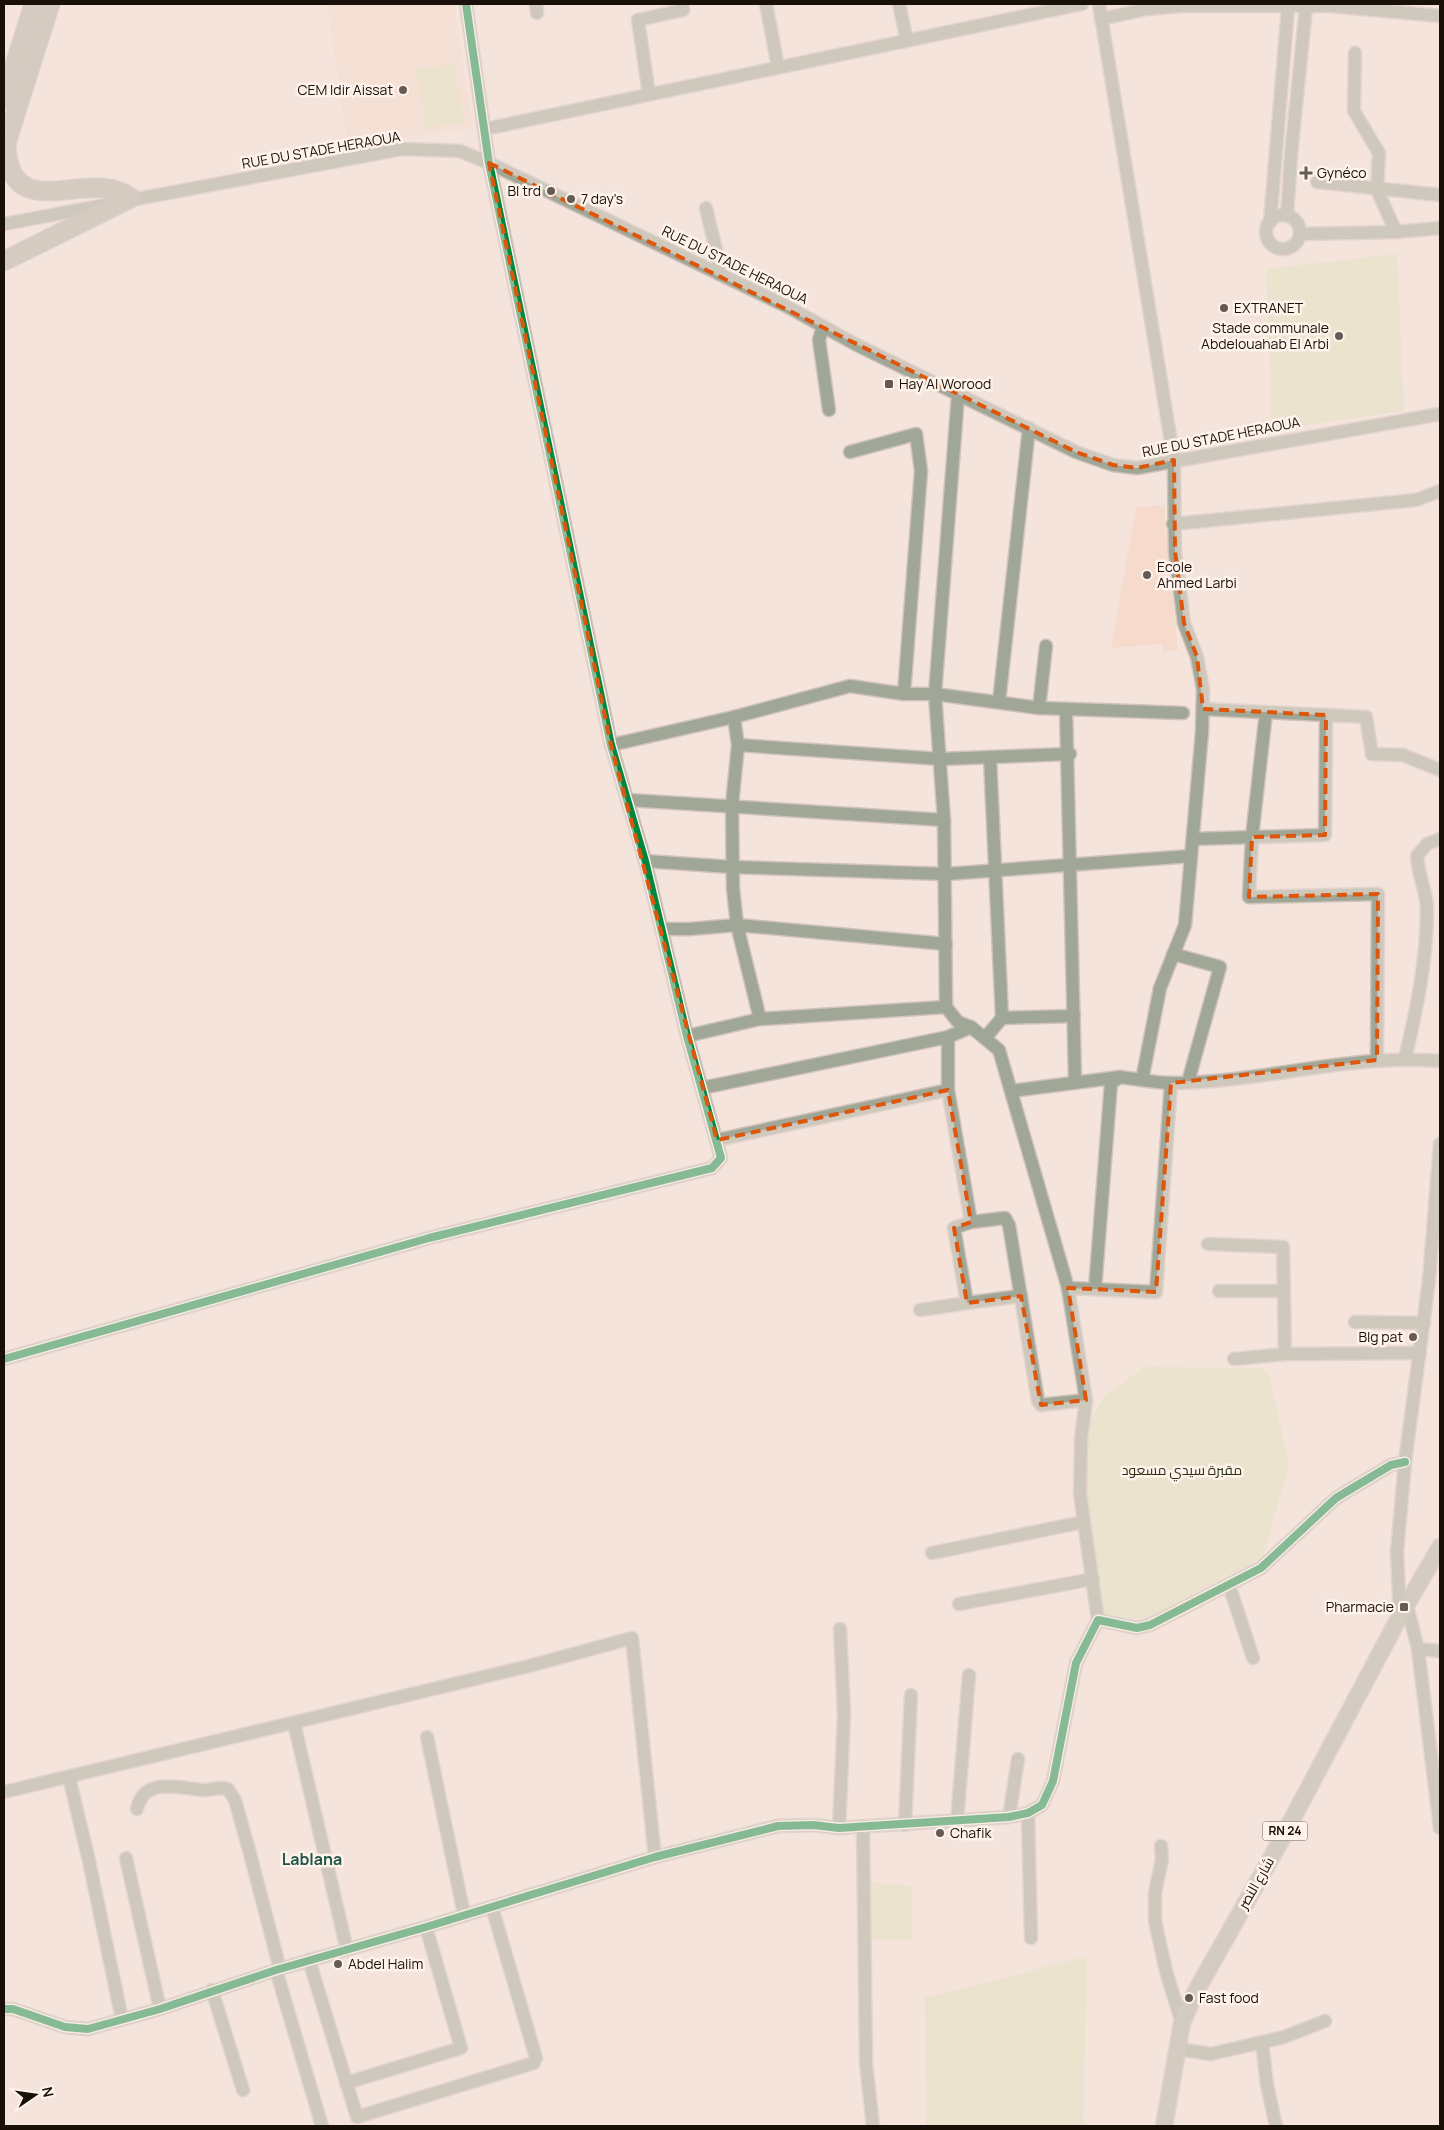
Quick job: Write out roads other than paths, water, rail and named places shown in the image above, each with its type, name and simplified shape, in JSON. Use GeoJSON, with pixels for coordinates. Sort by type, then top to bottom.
{"type":"FeatureCollection","features":[{"type":"Feature","properties":{"kind":"highway"},"geometry":{"type":"LineString","coordinates":[[4,99],[34,4]]}},
{"type":"Feature","properties":{"kind":"highway"},"geometry":{"type":"LineString","coordinates":[[4,261],[131,198],[125,194],[109,190],[40,191],[21,184],[9,168],[5,147],[50,4]]}},
{"type":"Feature","properties":{"kind":"main road","name":"شارع النصر"},"geometry":{"type":"LineString","coordinates":[[1164,2126],[1182,2023],[1195,1993],[1279,1844],[1440,1547]]}},
{"type":"Feature","properties":{"kind":"street"},"geometry":{"type":"LineString","coordinates":[[4,1359],[429,1238],[712,1168],[722,1158],[687,1036],[645,861],[611,745],[488,163],[466,4]]}},
{"type":"Feature","properties":{"kind":"street"},"geometry":{"type":"LineString","coordinates":[[649,94],[638,20],[683,10],[682,4]]}},
{"type":"Feature","properties":{"kind":"street"},"geometry":{"type":"LineString","coordinates":[[766,4],[778,67]]}},
{"type":"Feature","properties":{"kind":"street"},"geometry":{"type":"LineString","coordinates":[[899,4],[907,41]]}},
{"type":"Feature","properties":{"kind":"street"},"geometry":{"type":"LineString","coordinates":[[484,129],[1082,4]]}},
{"type":"Feature","properties":{"kind":"street"},"geometry":{"type":"LineString","coordinates":[[1099,4],[1174,460],[1173,524],[1184,623],[1198,657],[1203,689],[1185,925],[1160,988],[1142,1080]]}},
{"type":"Feature","properties":{"kind":"street"},"geometry":{"type":"LineString","coordinates":[[1101,19],[1147,9],[1181,6],[1288,8],[1330,6],[1440,16]]}},
{"type":"Feature","properties":{"kind":"street"},"geometry":{"type":"LineString","coordinates":[[1287,216],[1291,155],[1306,7]]}},
{"type":"Feature","properties":{"kind":"street"},"geometry":{"type":"LineString","coordinates":[[1270,222],[1278,216],[1287,216],[1298,224],[1300,234],[1297,242],[1289,248],[1275,246],[1267,235],[1270,222],[1288,8]]}},
{"type":"Feature","properties":{"kind":"street"},"geometry":{"type":"LineString","coordinates":[[1355,52],[1354,111],[1379,154],[1377,190],[1396,232]]}},
{"type":"Feature","properties":{"kind":"street","name":"RUE DU STADE HERAOUA"},"geometry":{"type":"LineString","coordinates":[[4,224],[131,198],[280,174],[402,149],[460,151],[788,307],[822,326],[1076,452],[1113,465],[1137,468],[1440,414]]}},
{"type":"Feature","properties":{"kind":"street"},"geometry":{"type":"LineString","coordinates":[[1317,182],[1377,190],[1440,195]]}},
{"type":"Feature","properties":{"kind":"street"},"geometry":{"type":"LineString","coordinates":[[706,208],[717,254],[719,274]]}},
{"type":"Feature","properties":{"kind":"street"},"geometry":{"type":"LineString","coordinates":[[1300,234],[1396,232],[1440,228]]}},
{"type":"Feature","properties":{"kind":"street"},"geometry":{"type":"LineString","coordinates":[[822,326],[819,340],[829,410]]}},
{"type":"Feature","properties":{"kind":"street"},"geometry":{"type":"LineString","coordinates":[[4,2009],[13,2009],[66,2027],[88,2029],[160,2009],[278,1969],[426,1927],[655,1857],[778,1826],[813,1825],[839,1828],[1009,1818],[1028,1813],[1042,1805],[1054,1781],[1076,1663],[1098,1620],[1080,1494],[1081,1438],[1086,1400],[1068,1288],[999,1050],[971,1027],[958,1022],[946,1007],[946,874],[941,758],[935,694],[958,394]]}},
{"type":"Feature","properties":{"kind":"street"},"geometry":{"type":"LineString","coordinates":[[999,702],[1029,428]]}},
{"type":"Feature","properties":{"kind":"street"},"geometry":{"type":"LineString","coordinates":[[850,452],[916,434],[921,472],[904,694]]}},
{"type":"Feature","properties":{"kind":"street"},"geometry":{"type":"LineString","coordinates":[[1173,524],[1416,500],[1440,491]]}},
{"type":"Feature","properties":{"kind":"street"},"geometry":{"type":"LineString","coordinates":[[1039,708],[1046,646]]}},
{"type":"Feature","properties":{"kind":"street"},"geometry":{"type":"LineString","coordinates":[[611,745],[734,717],[850,686],[904,694],[935,694],[1039,708],[1183,713]]}},
{"type":"Feature","properties":{"kind":"street"},"geometry":{"type":"LineString","coordinates":[[1066,709],[1075,1079]]}},
{"type":"Feature","properties":{"kind":"street"},"geometry":{"type":"LineString","coordinates":[[1202,709],[1366,717],[1372,754],[1403,755],[1440,770]]}},
{"type":"Feature","properties":{"kind":"street"},"geometry":{"type":"LineString","coordinates":[[1266,712],[1252,837],[1249,897],[1378,894],[1376,1060]]}},
{"type":"Feature","properties":{"kind":"street"},"geometry":{"type":"LineString","coordinates":[[1193,839],[1325,835],[1326,715]]}},
{"type":"Feature","properties":{"kind":"street"},"geometry":{"type":"LineString","coordinates":[[734,717],[738,745],[732,805],[732,867],[736,926],[760,1019]]}},
{"type":"Feature","properties":{"kind":"street"},"geometry":{"type":"LineString","coordinates":[[738,745],[941,758],[1068,754]]}},
{"type":"Feature","properties":{"kind":"street"},"geometry":{"type":"LineString","coordinates":[[985,1038],[1002,1018],[990,757]]}},
{"type":"Feature","properties":{"kind":"street"},"geometry":{"type":"LineString","coordinates":[[628,800],[732,805],[944,820]]}},
{"type":"Feature","properties":{"kind":"street"},"geometry":{"type":"LineString","coordinates":[[1405,1058],[1418,1003],[1427,907],[1417,856],[1427,844],[1439,841]]}},
{"type":"Feature","properties":{"kind":"street"},"geometry":{"type":"LineString","coordinates":[[645,861],[732,867],[946,874],[1191,856]]}},
{"type":"Feature","properties":{"kind":"street"},"geometry":{"type":"LineString","coordinates":[[661,929],[736,926],[946,944]]}},
{"type":"Feature","properties":{"kind":"street"},"geometry":{"type":"LineString","coordinates":[[1174,954],[1220,966],[1188,1082]]}},
{"type":"Feature","properties":{"kind":"street"},"geometry":{"type":"LineString","coordinates":[[687,1036],[760,1019],[946,1007]]}},
{"type":"Feature","properties":{"kind":"street"},"geometry":{"type":"LineString","coordinates":[[1002,1018],[1074,1016]]}},
{"type":"Feature","properties":{"kind":"street"},"geometry":{"type":"LineString","coordinates":[[702,1088],[948,1038],[971,1027]]}},
{"type":"Feature","properties":{"kind":"street"},"geometry":{"type":"LineString","coordinates":[[948,1038],[948,1090],[971,1222]]}},
{"type":"Feature","properties":{"kind":"street"},"geometry":{"type":"LineString","coordinates":[[1011,1091],[1120,1077],[1171,1083],[1253,1076],[1376,1060],[1405,1058],[1440,1061]]}},
{"type":"Feature","properties":{"kind":"street"},"geometry":{"type":"LineString","coordinates":[[1094,1289],[1111,1083],[1120,1077]]}},
{"type":"Feature","properties":{"kind":"street"},"geometry":{"type":"LineString","coordinates":[[1068,1288],[1156,1292],[1171,1083]]}},
{"type":"Feature","properties":{"kind":"street"},"geometry":{"type":"LineString","coordinates":[[717,1140],[948,1090]]}},
{"type":"Feature","properties":{"kind":"street"},"geometry":{"type":"LineString","coordinates":[[1440,1144],[1434,1281],[1424,1323],[1406,1462],[1397,1552],[1404,1611],[1418,1649],[1440,1828]]}},
{"type":"Feature","properties":{"kind":"street"},"geometry":{"type":"LineString","coordinates":[[967,1303],[954,1228],[971,1222],[1005,1218],[1007,1220],[1038,1402],[1041,1405],[1048,1406],[1086,1400]]}},
{"type":"Feature","properties":{"kind":"street"},"geometry":{"type":"LineString","coordinates":[[1208,1244],[1283,1247],[1282,1291],[1285,1354]]}},
{"type":"Feature","properties":{"kind":"street"},"geometry":{"type":"LineString","coordinates":[[1219,1291],[1282,1291]]}},
{"type":"Feature","properties":{"kind":"street"},"geometry":{"type":"LineString","coordinates":[[920,1310],[1020,1296]]}},
{"type":"Feature","properties":{"kind":"street"},"geometry":{"type":"LineString","coordinates":[[1355,1322],[1424,1323]]}},
{"type":"Feature","properties":{"kind":"street"},"geometry":{"type":"LineString","coordinates":[[1234,1359],[1285,1354],[1420,1353]]}},
{"type":"Feature","properties":{"kind":"street"},"geometry":{"type":"LineString","coordinates":[[1098,1620],[1137,1628],[1150,1625],[1229,1585],[1261,1568],[1336,1498],[1391,1465],[1406,1462]]}},
{"type":"Feature","properties":{"kind":"street"},"geometry":{"type":"LineString","coordinates":[[932,1553],[1083,1522]]}},
{"type":"Feature","properties":{"kind":"street"},"geometry":{"type":"LineString","coordinates":[[959,1604],[1093,1579]]}},
{"type":"Feature","properties":{"kind":"street"},"geometry":{"type":"LineString","coordinates":[[1229,1585],[1253,1658]]}},
{"type":"Feature","properties":{"kind":"street"},"geometry":{"type":"LineString","coordinates":[[839,1828],[844,1699],[840,1629]]}},
{"type":"Feature","properties":{"kind":"street"},"geometry":{"type":"LineString","coordinates":[[4,1792],[528,1666],[632,1638],[655,1857]]}},
{"type":"Feature","properties":{"kind":"street"},"geometry":{"type":"LineString","coordinates":[[1418,1649],[1440,1651]]}},
{"type":"Feature","properties":{"kind":"street"},"geometry":{"type":"LineString","coordinates":[[957,1821],[969,1675]]}},
{"type":"Feature","properties":{"kind":"street"},"geometry":{"type":"LineString","coordinates":[[905,1825],[911,1695]]}},
{"type":"Feature","properties":{"kind":"street"},"geometry":{"type":"LineString","coordinates":[[294,1723],[347,1950]]}},
{"type":"Feature","properties":{"kind":"street"},"geometry":{"type":"LineString","coordinates":[[427,1737],[464,1914]]}},
{"type":"Feature","properties":{"kind":"street"},"geometry":{"type":"LineString","coordinates":[[1009,1818],[1018,1758]]}},
{"type":"Feature","properties":{"kind":"street"},"geometry":{"type":"LineString","coordinates":[[68,1777],[89,1861],[122,2020]]}},
{"type":"Feature","properties":{"kind":"street"},"geometry":{"type":"LineString","coordinates":[[137,1809],[138,1801],[148,1792],[166,1785],[207,1790],[221,1787],[228,1789],[235,1800],[278,1969],[322,2126]]}},
{"type":"Feature","properties":{"kind":"street"},"geometry":{"type":"LineString","coordinates":[[1028,1813],[1032,1938]]}},
{"type":"Feature","properties":{"kind":"street"},"geometry":{"type":"LineString","coordinates":[[863,1826],[866,2063],[873,2126]]}},
{"type":"Feature","properties":{"kind":"street"},"geometry":{"type":"LineString","coordinates":[[1161,1846],[1162,1859],[1157,1879],[1155,1921],[1166,1971],[1182,2023]]}},
{"type":"Feature","properties":{"kind":"street"},"geometry":{"type":"LineString","coordinates":[[126,1858],[160,2009]]}},
{"type":"Feature","properties":{"kind":"street"},"geometry":{"type":"LineString","coordinates":[[309,1960],[357,2117],[535,2060],[492,1907]]}},
{"type":"Feature","properties":{"kind":"street"},"geometry":{"type":"LineString","coordinates":[[346,2083],[461,2048],[426,1927]]}},
{"type":"Feature","properties":{"kind":"street"},"geometry":{"type":"LineString","coordinates":[[212,1990],[243,2090]]}},
{"type":"Feature","properties":{"kind":"street"},"geometry":{"type":"LineString","coordinates":[[1177,2049],[1212,2054],[1284,2037],[1325,2021]]}},
{"type":"Feature","properties":{"kind":"street"},"geometry":{"type":"LineString","coordinates":[[1262,2042],[1267,2085],[1276,2126]]}},
{"type":"Feature","properties":{"kind":"place","name":"CEM Idir Aissat"},"geometry":{"type":"Point","coordinates":[403,90]}},
{"type":"Feature","properties":{"kind":"place","name":"Gynéco"},"geometry":{"type":"Point","coordinates":[1306,173]}},
{"type":"Feature","properties":{"kind":"place","name":"Bl trd"},"geometry":{"type":"Point","coordinates":[551,191]}},
{"type":"Feature","properties":{"kind":"place","name":"7 day's"},"geometry":{"type":"Point","coordinates":[571,199]}},
{"type":"Feature","properties":{"kind":"place","name":"EXTRANET"},"geometry":{"type":"Point","coordinates":[1224,308]}},
{"type":"Feature","properties":{"kind":"place","name":"Stade communale Abdelouahab El Arbi"},"geometry":{"type":"Point","coordinates":[1339,336]}},
{"type":"Feature","properties":{"kind":"place","name":"Hay Al Worood"},"geometry":{"type":"Point","coordinates":[889,384]}},
{"type":"Feature","properties":{"kind":"place","name":"Ecole Ahmed Larbi"},"geometry":{"type":"Point","coordinates":[1147,575]}},
{"type":"Feature","properties":{"kind":"place","name":"Blg pat"},"geometry":{"type":"Point","coordinates":[1413,1337]}},
{"type":"Feature","properties":{"kind":"place","name":"Pharmacie"},"geometry":{"type":"Point","coordinates":[1404,1607]}},
{"type":"Feature","properties":{"kind":"place","name":"Chafik"},"geometry":{"type":"Point","coordinates":[940,1833]}},
{"type":"Feature","properties":{"kind":"place","name":"Abdel Halim"},"geometry":{"type":"Point","coordinates":[338,1964]}},
{"type":"Feature","properties":{"kind":"place","name":"Fast food"},"geometry":{"type":"Point","coordinates":[1189,1998]}},
{"type":"Feature","properties":{"kind":"district","name":"Lablana"},"geometry":{"type":"Point","coordinates":[312,1859]}},
{"type":"Feature","properties":{"kind":"park label","name":"مقبرة سيدي مسعود"},"geometry":{"type":"Point","coordinates":[1182,1470]}}]}
